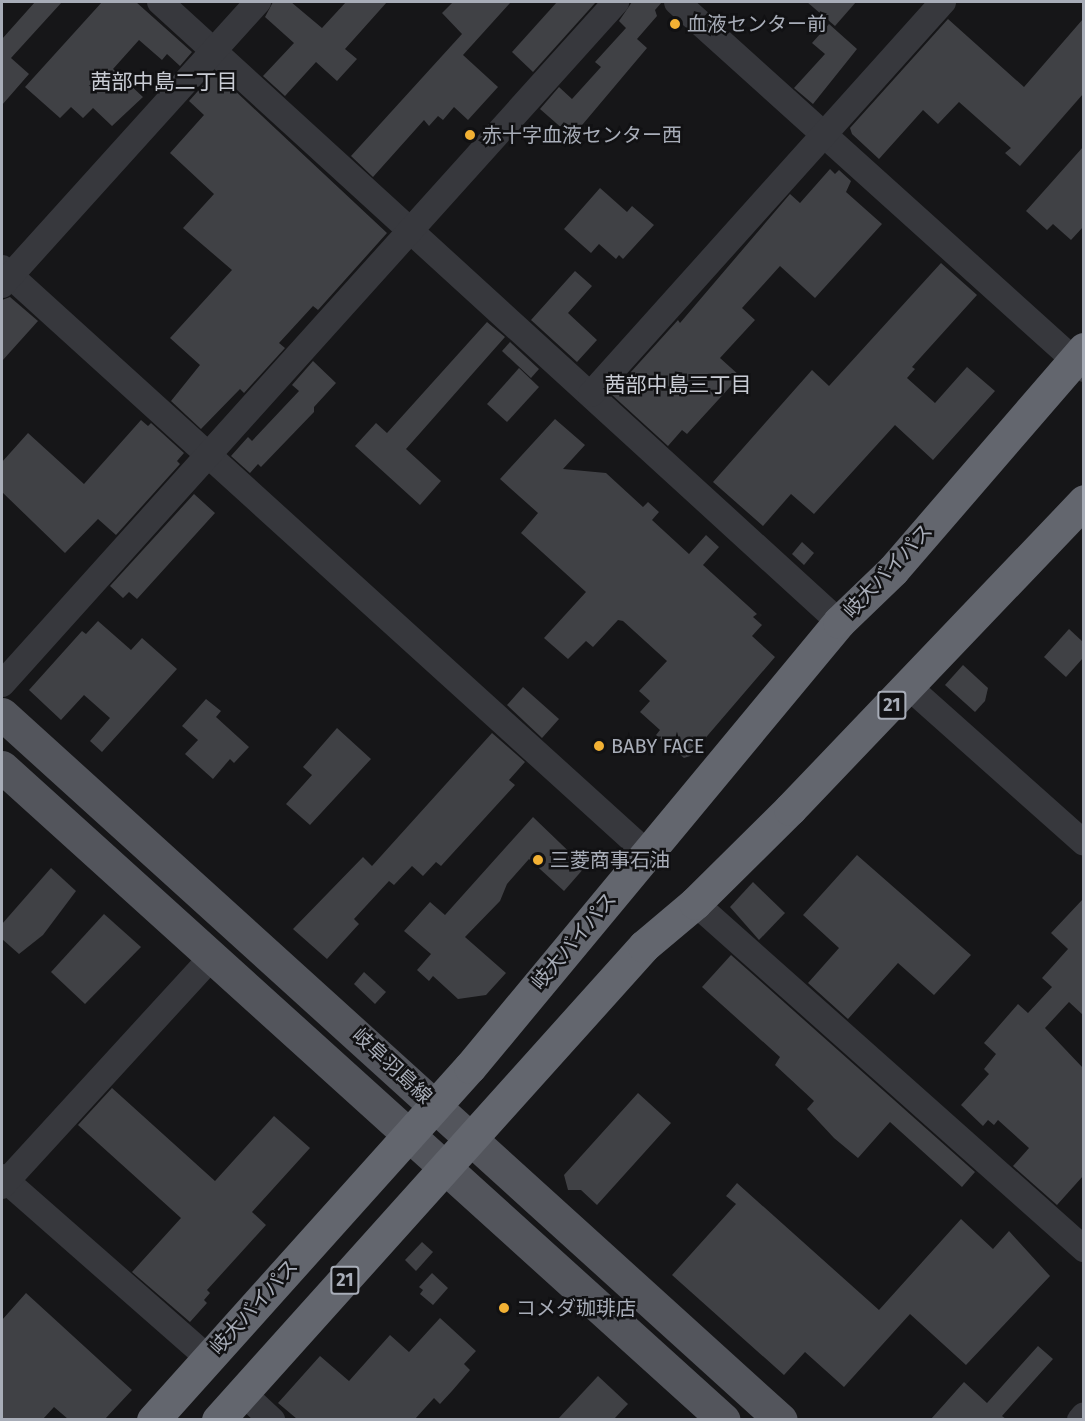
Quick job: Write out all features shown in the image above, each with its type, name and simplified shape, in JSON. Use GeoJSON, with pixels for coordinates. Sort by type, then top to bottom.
{"type":"FeatureCollection","features":[{"type":"Feature","properties":{"kind":"highway","name":"岐大バイパス"},"geometry":{"type":"LineString","coordinates":[[153,1419],[435,1106],[839,622],[893,570],[1080,360]]}},
{"type":"Feature","properties":{"kind":"highway","name":"21"},"geometry":{"type":"LineString","coordinates":[[218,1419],[446,1169],[644,946],[695,903],[909,687],[1083,501]]}},
{"type":"Feature","properties":{"kind":"main road","name":"岐阜羽島線"},"geometry":{"type":"LineString","coordinates":[[2,714],[780,1419]]}},
{"type":"Feature","properties":{"kind":"main road","name":"岐阜羽島線"},"geometry":{"type":"LineString","coordinates":[[2,767],[724,1419]]}},
{"type":"Feature","properties":{"kind":"street"},"geometry":{"type":"LineString","coordinates":[[160,2],[839,622]]}},
{"type":"Feature","properties":{"kind":"street"},"geometry":{"type":"LineString","coordinates":[[258,2],[4,276],[206,454],[647,853]]}},
{"type":"Feature","properties":{"kind":"street"},"geometry":{"type":"LineString","coordinates":[[2,684],[206,454],[616,2]]}},
{"type":"Feature","properties":{"kind":"street"},"geometry":{"type":"LineString","coordinates":[[677,2],[1080,360]]}},
{"type":"Feature","properties":{"kind":"street"},"geometry":{"type":"LineString","coordinates":[[591,394],[943,2]]}},
{"type":"Feature","properties":{"kind":"street"},"geometry":{"type":"LineString","coordinates":[[909,687],[1083,843]]}},
{"type":"Feature","properties":{"kind":"street"},"geometry":{"type":"LineString","coordinates":[[695,903],[1083,1249]]}},
{"type":"Feature","properties":{"kind":"street"},"geometry":{"type":"LineString","coordinates":[[208,1358],[3,1181],[213,956]]}},
{"type":"Feature","properties":{"kind":"street"},"geometry":{"type":"LineString","coordinates":[[243,1394],[272,1419]]}},
{"type":"Feature","properties":{"kind":"street"},"geometry":{"type":"LineString","coordinates":[[1080,1419],[1083,1415]]}},
{"type":"Feature","properties":{"kind":"building"},"geometry":{"type":"Polygon","coordinates":[[[35,2],[62,2],[11,58],[29,74],[2,105],[2,39],[35,2]]]}},
{"type":"Feature","properties":{"kind":"building"},"geometry":{"type":"Polygon","coordinates":[[[102,2],[136,2],[192,52],[180,66],[167,54],[162,60],[139,40],[113,69],[143,97],[112,126],[93,108],[83,118],[71,107],[60,118],[25,87],[102,2]]]}},
{"type":"Feature","properties":{"kind":"building"},"geometry":{"type":"Polygon","coordinates":[[[273,2],[291,2],[322,28],[346,2],[387,2],[345,49],[357,59],[337,81],[316,62],[285,96],[263,76],[294,43],[265,17],[273,2]]]}},
{"type":"Feature","properties":{"kind":"building"},"geometry":{"type":"Polygon","coordinates":[[[453,2],[511,2],[463,55],[498,87],[468,120],[454,107],[443,120],[438,116],[429,126],[424,120],[373,177],[351,156],[462,34],[442,13],[453,2]]]}},
{"type":"Feature","properties":{"kind":"building"},"geometry":{"type":"Polygon","coordinates":[[[557,2],[596,2],[533,72],[512,52],[557,2]]]}},
{"type":"Feature","properties":{"kind":"building"},"geometry":{"type":"Polygon","coordinates":[[[632,2],[662,2],[655,10],[657,16],[637,39],[647,48],[572,137],[540,109],[559,87],[572,99],[601,67],[595,62],[626,28],[619,21],[632,2]]]}},
{"type":"Feature","properties":{"kind":"building"},"geometry":{"type":"Polygon","coordinates":[[[807,2],[856,2],[835,26],[807,2]]]}},
{"type":"Feature","properties":{"kind":"building"},"geometry":{"type":"Polygon","coordinates":[[[948,19],[1024,87],[1083,19],[1083,94],[1020,166],[1005,153],[1011,148],[959,102],[938,124],[923,110],[879,159],[852,134],[850,128],[948,19]]]}},
{"type":"Feature","properties":{"kind":"building"},"geometry":{"type":"Polygon","coordinates":[[[829,24],[857,49],[813,104],[794,88],[825,54],[812,43],[829,24]]]}},
{"type":"Feature","properties":{"kind":"building"},"geometry":{"type":"Polygon","coordinates":[[[215,72],[387,233],[318,310],[313,306],[279,343],[285,348],[244,393],[240,389],[201,429],[171,401],[200,365],[170,338],[232,270],[183,228],[214,194],[170,153],[204,115],[189,101],[215,72]]]}},
{"type":"Feature","properties":{"kind":"building"},"geometry":{"type":"Polygon","coordinates":[[[1083,147],[1083,227],[1071,240],[1053,224],[1047,230],[1026,211],[1083,147]]]}},
{"type":"Feature","properties":{"kind":"building"},"geometry":{"type":"Polygon","coordinates":[[[830,169],[835,174],[839,170],[851,181],[846,192],[882,224],[815,298],[780,266],[742,308],[755,320],[720,358],[740,376],[687,434],[682,430],[668,446],[611,394],[678,320],[680,323],[790,194],[800,203],[830,169]]]}},
{"type":"Feature","properties":{"kind":"building"},"geometry":{"type":"Polygon","coordinates":[[[600,188],[627,212],[632,206],[654,225],[623,259],[619,255],[616,259],[599,244],[591,253],[564,229],[600,188]]]}},
{"type":"Feature","properties":{"kind":"building"},"geometry":{"type":"Polygon","coordinates":[[[941,263],[977,295],[912,367],[915,369],[907,378],[935,403],[967,367],[995,391],[933,460],[895,425],[814,514],[791,494],[763,526],[713,482],[812,370],[829,386],[941,263]]]}},
{"type":"Feature","properties":{"kind":"building"},"geometry":{"type":"Polygon","coordinates":[[[575,271],[592,286],[568,313],[597,340],[577,362],[531,320],[575,271]]]}},
{"type":"Feature","properties":{"kind":"building"},"geometry":{"type":"Polygon","coordinates":[[[10,297],[38,321],[2,361],[2,300],[10,297]]]}},
{"type":"Feature","properties":{"kind":"building"},"geometry":{"type":"Polygon","coordinates":[[[487,322],[505,337],[406,449],[441,481],[420,505],[355,446],[376,423],[387,433],[487,322]]]}},
{"type":"Feature","properties":{"kind":"building"},"geometry":{"type":"Polygon","coordinates":[[[510,342],[539,369],[531,378],[502,351],[510,342]]]}},
{"type":"Feature","properties":{"kind":"building"},"geometry":{"type":"Polygon","coordinates":[[[313,361],[336,383],[314,407],[314,412],[261,467],[258,464],[250,473],[231,456],[248,437],[252,441],[299,391],[292,385],[313,361]]]}},
{"type":"Feature","properties":{"kind":"building"},"geometry":{"type":"Polygon","coordinates":[[[519,368],[539,387],[507,422],[487,404],[519,368]]]}},
{"type":"Feature","properties":{"kind":"building"},"geometry":{"type":"Polygon","coordinates":[[[555,419],[585,445],[563,469],[606,473],[643,507],[648,502],[659,512],[652,520],[689,554],[706,535],[719,547],[703,565],[757,614],[753,617],[762,625],[752,636],[775,657],[690,756],[684,758],[656,735],[660,730],[640,712],[650,701],[639,691],[667,661],[623,621],[618,620],[593,647],[586,641],[568,659],[544,638],[586,592],[521,533],[538,513],[500,479],[555,419]]]}},
{"type":"Feature","properties":{"kind":"building"},"geometry":{"type":"Polygon","coordinates":[[[141,420],[148,426],[151,423],[184,453],[177,461],[180,464],[116,535],[98,519],[65,553],[2,492],[2,462],[28,433],[84,484],[141,420]]]}},
{"type":"Feature","properties":{"kind":"building"},"geometry":{"type":"Polygon","coordinates":[[[194,494],[215,513],[137,599],[129,592],[123,598],[110,586],[194,494]]]}},
{"type":"Feature","properties":{"kind":"building"},"geometry":{"type":"Polygon","coordinates":[[[802,542],[814,553],[804,565],[792,554],[802,542]]]}},
{"type":"Feature","properties":{"kind":"building"},"geometry":{"type":"Polygon","coordinates":[[[98,621],[131,650],[142,638],[177,669],[102,752],[90,741],[110,718],[84,695],[61,720],[29,690],[82,631],[86,634],[98,621]]]}},
{"type":"Feature","properties":{"kind":"building"},"geometry":{"type":"Polygon","coordinates":[[[1069,629],[1083,642],[1083,658],[1066,677],[1044,657],[1069,629]]]}},
{"type":"Feature","properties":{"kind":"building"},"geometry":{"type":"Polygon","coordinates":[[[963,665],[988,688],[985,701],[975,712],[945,685],[963,665]]]}},
{"type":"Feature","properties":{"kind":"building"},"geometry":{"type":"Polygon","coordinates":[[[523,687],[559,719],[542,738],[507,705],[523,687]]]}},
{"type":"Feature","properties":{"kind":"building"},"geometry":{"type":"Polygon","coordinates":[[[206,699],[221,711],[216,717],[249,747],[234,763],[230,759],[213,779],[185,754],[198,740],[182,726],[206,699]]]}},
{"type":"Feature","properties":{"kind":"building"},"geometry":{"type":"Polygon","coordinates":[[[337,728],[371,759],[310,825],[286,804],[312,775],[303,767],[337,728]]]}},
{"type":"Feature","properties":{"kind":"building"},"geometry":{"type":"Polygon","coordinates":[[[492,733],[525,762],[509,780],[515,785],[441,866],[436,862],[423,876],[412,866],[394,885],[389,881],[354,919],[359,924],[327,959],[293,929],[363,857],[372,866],[492,733]]]}},
{"type":"Feature","properties":{"kind":"building"},"geometry":{"type":"Polygon","coordinates":[[[533,817],[585,867],[564,891],[529,859],[507,884],[500,901],[465,937],[506,973],[486,995],[458,999],[433,976],[429,981],[417,970],[431,954],[404,931],[430,902],[445,915],[533,817]]]}},
{"type":"Feature","properties":{"kind":"building"},"geometry":{"type":"Polygon","coordinates":[[[857,855],[971,955],[934,995],[898,963],[848,1019],[808,983],[839,948],[803,915],[857,855]]]}},
{"type":"Feature","properties":{"kind":"building"},"geometry":{"type":"Polygon","coordinates":[[[51,868],[76,891],[43,935],[19,954],[2,939],[2,924],[51,868]]]}},
{"type":"Feature","properties":{"kind":"building"},"geometry":{"type":"Polygon","coordinates":[[[753,882],[785,913],[759,940],[730,907],[753,882]]]}},
{"type":"Feature","properties":{"kind":"building"},"geometry":{"type":"Polygon","coordinates":[[[1083,899],[1083,1015],[1069,1002],[1045,1028],[1083,1068],[1083,1176],[1057,1205],[1013,1166],[1029,1148],[998,1120],[994,1125],[988,1120],[983,1126],[961,1105],[989,1074],[984,1069],[996,1054],[984,1043],[1018,1004],[1028,1013],[1052,987],[1042,978],[1068,949],[1051,933],[1083,899]]]}},
{"type":"Feature","properties":{"kind":"building"},"geometry":{"type":"Polygon","coordinates":[[[104,914],[141,947],[85,1004],[51,972],[104,914]]]}},
{"type":"Feature","properties":{"kind":"building"},"geometry":{"type":"Polygon","coordinates":[[[731,955],[975,1172],[962,1187],[890,1122],[858,1158],[834,1138],[807,1109],[814,1101],[775,1065],[780,1057],[702,987],[731,955]]]}},
{"type":"Feature","properties":{"kind":"building"},"geometry":{"type":"Polygon","coordinates":[[[364,972],[386,992],[375,1004],[354,984],[364,972]]]}},
{"type":"Feature","properties":{"kind":"building"},"geometry":{"type":"Polygon","coordinates":[[[112,1088],[215,1181],[274,1116],[310,1148],[252,1212],[266,1225],[207,1290],[210,1293],[204,1300],[207,1303],[190,1322],[132,1272],[181,1218],[78,1125],[112,1088]]]}},
{"type":"Feature","properties":{"kind":"building"},"geometry":{"type":"Polygon","coordinates":[[[638,1093],[671,1123],[597,1205],[581,1190],[568,1190],[564,1175],[638,1093]]]}},
{"type":"Feature","properties":{"kind":"building"},"geometry":{"type":"Polygon","coordinates":[[[737,1183],[879,1310],[961,1219],[993,1249],[1009,1231],[1050,1276],[966,1365],[910,1314],[844,1387],[805,1352],[784,1375],[672,1275],[736,1204],[726,1196],[737,1183]]]}},
{"type":"Feature","properties":{"kind":"building"},"geometry":{"type":"Polygon","coordinates":[[[422,1242],[433,1252],[416,1271],[405,1260],[422,1242]]]}},
{"type":"Feature","properties":{"kind":"building"},"geometry":{"type":"Polygon","coordinates":[[[432,1273],[448,1288],[433,1305],[420,1294],[423,1290],[419,1287],[432,1273]]]}},
{"type":"Feature","properties":{"kind":"building"},"geometry":{"type":"Polygon","coordinates":[[[26,1293],[132,1390],[105,1419],[68,1419],[54,1407],[43,1419],[2,1419],[2,1320],[26,1293]]]}},
{"type":"Feature","properties":{"kind":"building"},"geometry":{"type":"Polygon","coordinates":[[[440,1318],[476,1351],[464,1364],[470,1370],[452,1391],[440,1404],[434,1398],[415,1419],[297,1419],[278,1403],[320,1356],[349,1381],[390,1335],[409,1352],[440,1318]]]}},
{"type":"Feature","properties":{"kind":"building"},"geometry":{"type":"Polygon","coordinates":[[[1038,1346],[1053,1359],[1002,1416],[1006,1419],[931,1419],[964,1382],[987,1403],[1038,1346]]]}},
{"type":"Feature","properties":{"kind":"building"},"geometry":{"type":"Polygon","coordinates":[[[598,1376],[628,1404],[614,1419],[558,1419],[598,1376]]]}},
{"type":"Feature","properties":{"kind":"place","name":"血液センター前"},"geometry":{"type":"Point","coordinates":[675,24]}},
{"type":"Feature","properties":{"kind":"place","name":"赤十字血液センター西"},"geometry":{"type":"Point","coordinates":[470,135]}},
{"type":"Feature","properties":{"kind":"place","name":"BABY FACE"},"geometry":{"type":"Point","coordinates":[599,746]}},
{"type":"Feature","properties":{"kind":"place","name":"三菱商事石油"},"geometry":{"type":"Point","coordinates":[538,860]}},
{"type":"Feature","properties":{"kind":"place","name":"コメダ珈琲店"},"geometry":{"type":"Point","coordinates":[504,1308]}},
{"type":"Feature","properties":{"kind":"district","name":"茜部中島二丁目"},"geometry":{"type":"Point","coordinates":[164,82]}},
{"type":"Feature","properties":{"kind":"district","name":"茜部中島三丁目"},"geometry":{"type":"Point","coordinates":[678,385]}}]}
